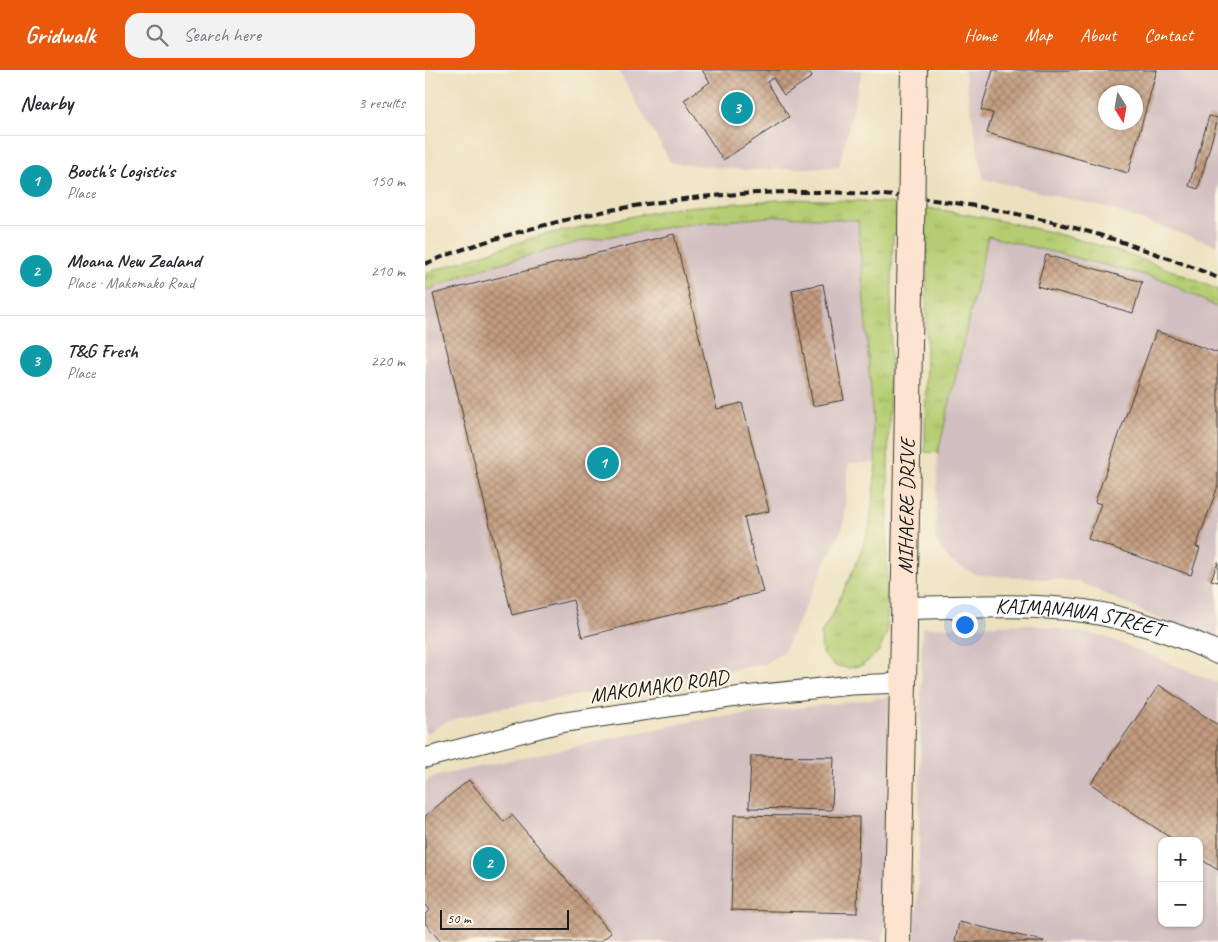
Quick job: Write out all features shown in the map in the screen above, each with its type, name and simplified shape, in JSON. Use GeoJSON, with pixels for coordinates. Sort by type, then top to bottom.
{"type":"FeatureCollection","features":[{"type":"Feature","properties":{"kind":"main road","name":"MIHAERE DRIVE"},"geometry":{"type":"LineString","coordinates":[[897,942],[914,70]]}},
{"type":"Feature","properties":{"kind":"street","name":"KAIMANAWA STREET"},"geometry":{"type":"LineString","coordinates":[[904,608],[1025,607],[1084,611],[1125,620],[1171,634],[1218,653]]}},
{"type":"Feature","properties":{"kind":"street","name":"MAKOMAKO ROAD"},"geometry":{"type":"LineString","coordinates":[[425,758],[559,724],[743,696],[851,685],[903,683]]}},
{"type":"Feature","properties":{"kind":"shaded area"},"geometry":{"type":"Polygon","coordinates":[[[618,70],[862,70],[839,167],[747,170],[671,163],[618,70]]]}},
{"type":"Feature","properties":{"kind":"shaded area"},"geometry":{"type":"Polygon","coordinates":[[[964,70],[1218,70],[1218,246],[1104,207],[983,179],[964,70]]]}},
{"type":"Feature","properties":{"kind":"shaded area"},"geometry":{"type":"Polygon","coordinates":[[[778,216],[858,220],[876,463],[849,463],[844,524],[784,651],[765,664],[490,710],[448,721],[425,734],[425,291],[486,267],[586,240],[682,225],[778,216]]]}},
{"type":"Feature","properties":{"kind":"shaded area"},"geometry":{"type":"Polygon","coordinates":[[[988,235],[1164,280],[1218,308],[1218,646],[1077,581],[977,575],[951,562],[935,541],[938,453],[988,235]]]}},
{"type":"Feature","properties":{"kind":"shaded area"},"geometry":{"type":"Polygon","coordinates":[[[1026,624],[1103,636],[1218,683],[1218,942],[914,942],[918,893],[922,628],[1026,624]]]}},
{"type":"Feature","properties":{"kind":"shaded area"},"geometry":{"type":"Polygon","coordinates":[[[896,696],[889,903],[882,942],[425,942],[425,781],[437,776],[698,720],[896,696]]]}},
{"type":"Feature","properties":{"kind":"green space"},"geometry":{"type":"Polygon","coordinates":[[[791,199],[878,202],[921,207],[1008,222],[1095,244],[1178,273],[1218,290],[1218,308],[1164,280],[988,236],[938,453],[925,452],[927,234],[893,234],[888,463],[887,633],[879,651],[863,665],[849,668],[835,666],[822,654],[821,633],[833,613],[856,564],[870,525],[876,464],[858,220],[778,216],[682,225],[586,240],[486,267],[425,291],[426,273],[538,236],[672,208],[791,199]]]}},
{"type":"Feature","properties":{"kind":"building"},"geometry":{"type":"Polygon","coordinates":[[[702,70],[808,70],[812,77],[784,95],[773,78],[767,82],[789,117],[723,160],[684,100],[710,82],[702,70]]]}},
{"type":"Feature","properties":{"kind":"building"},"geometry":{"type":"Polygon","coordinates":[[[993,70],[1157,70],[1143,120],[1143,85],[1098,85],[1098,130],[1140,130],[1128,173],[987,133],[993,113],[981,110],[993,70]]]}},
{"type":"Feature","properties":{"kind":"building"},"geometry":{"type":"Polygon","coordinates":[[[1209,116],[1218,118],[1198,189],[1189,186],[1209,116]]]}},
{"type":"Feature","properties":{"kind":"building"},"geometry":{"type":"Polygon","coordinates":[[[674,234],[717,409],[742,403],[769,511],[744,517],[763,592],[582,637],[573,600],[512,615],[433,294],[674,234]]]}},
{"type":"Feature","properties":{"kind":"building"},"geometry":{"type":"Polygon","coordinates":[[[1046,255],[1142,282],[1133,313],[1037,286],[1046,255]]]}},
{"type":"Feature","properties":{"kind":"building"},"geometry":{"type":"Polygon","coordinates":[[[823,284],[844,400],[813,406],[792,290],[823,284]]]}},
{"type":"Feature","properties":{"kind":"building"},"geometry":{"type":"Polygon","coordinates":[[[1156,331],[1218,353],[1218,486],[1196,547],[1200,548],[1191,575],[1088,539],[1101,504],[1095,502],[1156,331]]]}},
{"type":"Feature","properties":{"kind":"building"},"geometry":{"type":"Polygon","coordinates":[[[1218,562],[1218,582],[1211,580],[1218,562]]]}},
{"type":"Feature","properties":{"kind":"building"},"geometry":{"type":"Polygon","coordinates":[[[1159,685],[1218,725],[1218,870],[1203,861],[1203,837],[1169,837],[1091,784],[1159,685]]]}},
{"type":"Feature","properties":{"kind":"building"},"geometry":{"type":"Polygon","coordinates":[[[751,756],[834,757],[832,810],[749,808],[751,756]]]}},
{"type":"Feature","properties":{"kind":"building"},"geometry":{"type":"Polygon","coordinates":[[[469,780],[504,822],[512,815],[611,933],[600,942],[441,942],[425,923],[425,914],[430,910],[425,904],[425,816],[469,780]]]}},
{"type":"Feature","properties":{"kind":"building"},"geometry":{"type":"Polygon","coordinates":[[[734,815],[859,817],[857,913],[731,910],[734,815]]]}},
{"type":"Feature","properties":{"kind":"building"},"geometry":{"type":"Polygon","coordinates":[[[959,922],[1044,941],[955,942],[959,922]]]}},
{"type":"Feature","properties":{"kind":"railway"},"geometry":{"type":"LineString","coordinates":[[425,264],[441,257],[524,231],[627,207],[698,197],[770,193],[841,193],[913,198],[984,208],[1053,222],[1122,242],[1218,278]]}},
{"type":"Feature","properties":{"kind":"place","name":"T&G Fresh"},"geometry":{"type":"Point","coordinates":[737,108]}},
{"type":"Feature","properties":{"kind":"place","name":"Booth's Logistics"},"geometry":{"type":"Point","coordinates":[603,463]}},
{"type":"Feature","properties":{"kind":"place","name":"Moana New Zealand"},"geometry":{"type":"Point","coordinates":[489,863]}}]}
